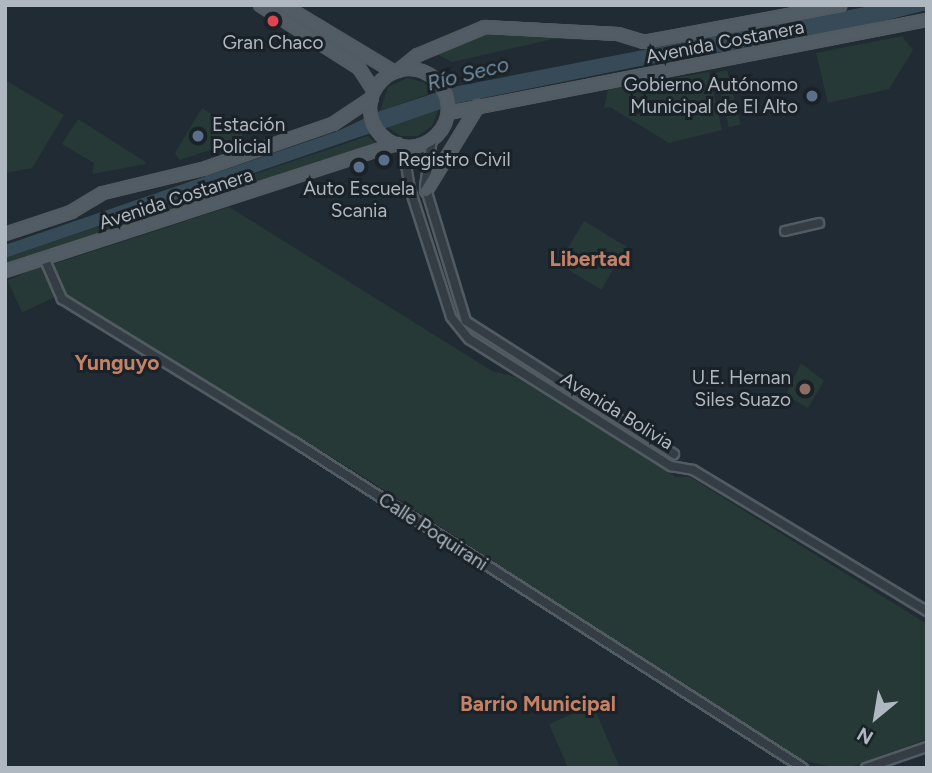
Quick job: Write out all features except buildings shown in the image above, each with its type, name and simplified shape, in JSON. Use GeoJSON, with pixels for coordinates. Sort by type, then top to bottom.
{"type":"FeatureCollection","features":[{"type":"Feature","properties":{"kind":"main road"},"geometry":{"type":"LineString","coordinates":[[260,5],[359,68],[372,98],[374,123],[397,144],[432,139],[448,110],[439,83],[417,70],[396,72],[283,5]]}},
{"type":"Feature","properties":{"kind":"main road","name":"Avenida Costanera"},"geometry":{"type":"LineString","coordinates":[[396,72],[418,55],[485,27],[618,34],[644,42],[841,5]]}},
{"type":"Feature","properties":{"kind":"main road","name":"Avenida Costanera"},"geometry":{"type":"LineString","coordinates":[[448,110],[927,20]]}},
{"type":"Feature","properties":{"kind":"main road"},"geometry":{"type":"LineString","coordinates":[[372,98],[396,72]]}},
{"type":"Feature","properties":{"kind":"main road","name":"Avenida Costanera"},"geometry":{"type":"LineString","coordinates":[[5,234],[71,212],[103,193],[203,169],[332,124],[372,98]]}},
{"type":"Feature","properties":{"kind":"main road"},"geometry":{"type":"LineString","coordinates":[[426,191],[478,106]]}},
{"type":"Feature","properties":{"kind":"main road","name":"Avenida Costanera"},"geometry":{"type":"LineString","coordinates":[[5,271],[397,144]]}},
{"type":"Feature","properties":{"kind":"street","name":"Avenida Bolivia"},"geometry":{"type":"LineString","coordinates":[[432,139],[426,191],[466,321],[674,454]]}},
{"type":"Feature","properties":{"kind":"street","name":"Avenida Bolivia"},"geometry":{"type":"LineString","coordinates":[[397,144],[458,329],[671,466],[693,470],[927,611]]}},
{"type":"Feature","properties":{"kind":"street"},"geometry":{"type":"LineString","coordinates":[[785,230],[819,223]]}},
{"type":"Feature","properties":{"kind":"street","name":"Calle Poquirani"},"geometry":{"type":"LineString","coordinates":[[45,260],[62,299],[293,441],[803,768]]}},
{"type":"Feature","properties":{"kind":"street"},"geometry":{"type":"LineString","coordinates":[[866,768],[927,747]]}},
{"type":"Feature","properties":{"kind":"green space"},"geometry":{"type":"Polygon","coordinates":[[[488,31],[622,41],[553,39],[452,62],[437,54],[488,31]]]}},
{"type":"Feature","properties":{"kind":"green space"},"geometry":{"type":"Polygon","coordinates":[[[902,36],[913,50],[889,89],[828,103],[816,53],[902,36]]]}},
{"type":"Feature","properties":{"kind":"green space"},"geometry":{"type":"Polygon","coordinates":[[[727,70],[741,124],[729,127],[715,73],[727,70]]]}},
{"type":"Feature","properties":{"kind":"green space"},"geometry":{"type":"Polygon","coordinates":[[[709,72],[722,130],[669,143],[610,107],[604,108],[608,89],[709,72]]]}},
{"type":"Feature","properties":{"kind":"green space"},"geometry":{"type":"Polygon","coordinates":[[[407,78],[423,82],[434,92],[380,111],[388,87],[407,78]]]}},
{"type":"Feature","properties":{"kind":"green space"},"geometry":{"type":"Polygon","coordinates":[[[5,80],[64,115],[32,168],[5,173],[5,80]]]}},
{"type":"Feature","properties":{"kind":"green space"},"geometry":{"type":"Polygon","coordinates":[[[202,108],[242,132],[243,139],[180,160],[175,153],[202,108]]]}},
{"type":"Feature","properties":{"kind":"green space"},"geometry":{"type":"Polygon","coordinates":[[[438,110],[432,126],[418,136],[401,136],[387,127],[438,110]]]}},
{"type":"Feature","properties":{"kind":"green space"},"geometry":{"type":"Polygon","coordinates":[[[78,119],[146,164],[92,174],[94,163],[62,144],[78,119]]]}},
{"type":"Feature","properties":{"kind":"green space"},"geometry":{"type":"Polygon","coordinates":[[[368,136],[375,143],[371,147],[5,265],[5,258],[368,136]]]}},
{"type":"Feature","properties":{"kind":"green space"},"geometry":{"type":"Polygon","coordinates":[[[229,207],[492,371],[516,377],[676,477],[690,477],[927,624],[927,739],[853,766],[828,766],[794,758],[372,482],[67,295],[54,264],[229,207]]]}},
{"type":"Feature","properties":{"kind":"green space"},"geometry":{"type":"Polygon","coordinates":[[[584,221],[627,247],[601,290],[558,264],[584,221]]]}},
{"type":"Feature","properties":{"kind":"green space"},"geometry":{"type":"Polygon","coordinates":[[[41,265],[56,297],[22,312],[7,281],[41,265]]]}},
{"type":"Feature","properties":{"kind":"green space"},"geometry":{"type":"Polygon","coordinates":[[[801,363],[824,381],[808,408],[786,395],[801,363]]]}},
{"type":"Feature","properties":{"kind":"green space"},"geometry":{"type":"Polygon","coordinates":[[[593,705],[620,768],[568,768],[549,724],[593,705]]]}},
{"type":"Feature","properties":{"kind":"water","name":"Río Seco"},"geometry":{"type":"Polygon","coordinates":[[[875,5],[927,5],[927,10],[835,33],[660,62],[459,103],[5,258],[5,245],[338,131],[380,111],[453,87],[875,5]]]}},
{"type":"Feature","properties":{"kind":"place","name":"Gran Chaco"},"geometry":{"type":"Point","coordinates":[273,21]}},
{"type":"Feature","properties":{"kind":"place","name":"Gobierno Autónomo Municipal de El Alto"},"geometry":{"type":"Point","coordinates":[812,96]}},
{"type":"Feature","properties":{"kind":"place","name":"Estación Policial"},"geometry":{"type":"Point","coordinates":[198,136]}},
{"type":"Feature","properties":{"kind":"place","name":"Registro Civil"},"geometry":{"type":"Point","coordinates":[384,160]}},
{"type":"Feature","properties":{"kind":"place","name":"Auto Escuela Scania"},"geometry":{"type":"Point","coordinates":[359,167]}},
{"type":"Feature","properties":{"kind":"place","name":"U.E. Hernan Siles Suazo"},"geometry":{"type":"Point","coordinates":[805,389]}},
{"type":"Feature","properties":{"kind":"district","name":"Libertad"},"geometry":{"type":"Point","coordinates":[590,259]}},
{"type":"Feature","properties":{"kind":"district","name":"Yunguyo"},"geometry":{"type":"Point","coordinates":[117,363]}},
{"type":"Feature","properties":{"kind":"district","name":"Barrio Municipal"},"geometry":{"type":"Point","coordinates":[538,704]}}]}
